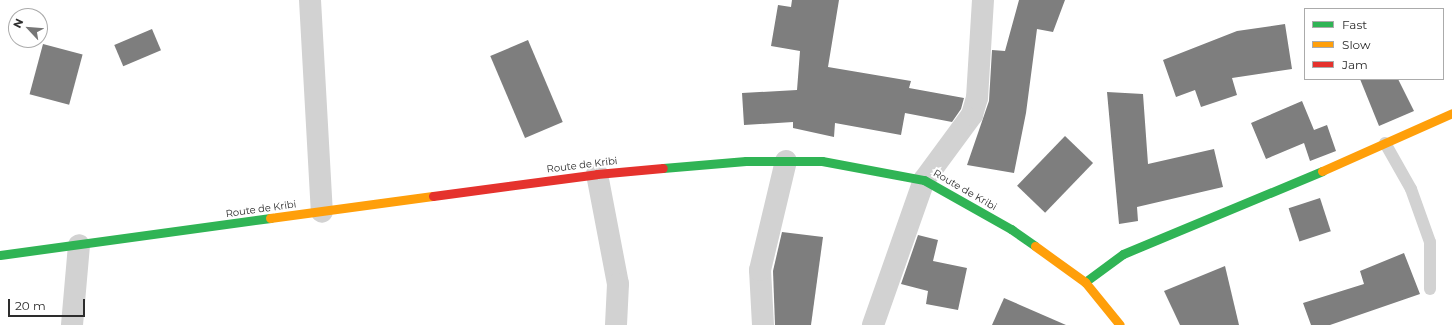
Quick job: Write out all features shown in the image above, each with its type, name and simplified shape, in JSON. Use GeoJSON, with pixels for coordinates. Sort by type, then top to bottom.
{"type":"FeatureCollection","features":[{"type":"Feature","properties":{"kind":"main road"},"geometry":{"type":"LineString","coordinates":[[1085,282],[1123,254],[1385,143],[1452,112]]}},
{"type":"Feature","properties":{"kind":"main road","name":"Route de Kribi"},"geometry":{"type":"LineString","coordinates":[[0,255],[597,174],[746,160],[822,161],[924,180],[1012,229],[1085,282],[1120,325]]}},
{"type":"Feature","properties":{"kind":"street"},"geometry":{"type":"LineString","coordinates":[[310,0],[322,212]]}},
{"type":"Feature","properties":{"kind":"street"},"geometry":{"type":"LineString","coordinates":[[873,325],[924,180],[972,115],[977,98],[983,0]]}},
{"type":"Feature","properties":{"kind":"street"},"geometry":{"type":"LineString","coordinates":[[763,325],[760,270],[786,161]]}},
{"type":"Feature","properties":{"kind":"street"},"geometry":{"type":"LineString","coordinates":[[597,174],[618,284],[616,325]]}},
{"type":"Feature","properties":{"kind":"street"},"geometry":{"type":"LineString","coordinates":[[72,325],[79,245]]}},
{"type":"Feature","properties":{"kind":"lane"},"geometry":{"type":"LineString","coordinates":[[1385,143],[1411,189],[1430,242],[1430,289]]}},
{"type":"Feature","properties":{"kind":"building"},"geometry":{"type":"Polygon","coordinates":[[[792,0],[839,0],[828,67],[911,81],[909,88],[964,98],[961,109],[952,122],[905,113],[901,135],[835,123],[834,137],[793,128],[793,122],[744,125],[742,93],[797,90],[800,51],[771,46],[778,5],[791,7],[792,0]]]}},
{"type":"Feature","properties":{"kind":"building"},"geometry":{"type":"Polygon","coordinates":[[[1019,0],[1065,0],[1053,32],[1037,29],[1026,113],[1014,173],[967,165],[989,101],[992,50],[1005,51],[1019,0]]]}},
{"type":"Feature","properties":{"kind":"building"},"geometry":{"type":"Polygon","coordinates":[[[1285,24],[1292,69],[1232,78],[1237,95],[1201,107],[1195,90],[1176,97],[1163,60],[1237,31],[1285,24]]]}},
{"type":"Feature","properties":{"kind":"building"},"geometry":{"type":"Polygon","coordinates":[[[152,29],[161,50],[123,66],[114,45],[152,29]]]}},
{"type":"Feature","properties":{"kind":"building"},"geometry":{"type":"Polygon","coordinates":[[[528,40],[563,122],[525,138],[490,56],[528,40]]]}},
{"type":"Feature","properties":{"kind":"building"},"geometry":{"type":"Polygon","coordinates":[[[48,45],[83,55],[69,105],[30,94],[42,48],[48,48],[48,45]]]}},
{"type":"Feature","properties":{"kind":"building"},"geometry":{"type":"Polygon","coordinates":[[[1360,80],[1398,80],[1414,111],[1379,126],[1360,80]]]}},
{"type":"Feature","properties":{"kind":"building"},"geometry":{"type":"Polygon","coordinates":[[[1107,92],[1143,94],[1148,164],[1214,149],[1223,187],[1137,207],[1138,221],[1119,224],[1107,92]]]}},
{"type":"Feature","properties":{"kind":"building"},"geometry":{"type":"Polygon","coordinates":[[[1302,101],[1314,130],[1327,125],[1336,151],[1310,161],[1304,143],[1266,159],[1251,123],[1302,101]]]}},
{"type":"Feature","properties":{"kind":"building"},"geometry":{"type":"Polygon","coordinates":[[[1065,136],[1093,163],[1045,213],[1017,186],[1065,136]]]}},
{"type":"Feature","properties":{"kind":"building"},"geometry":{"type":"Polygon","coordinates":[[[1320,198],[1331,231],[1299,241],[1289,208],[1320,198]]]}},
{"type":"Feature","properties":{"kind":"building"},"geometry":{"type":"Polygon","coordinates":[[[782,232],[823,237],[811,325],[775,325],[773,271],[782,232]]]}},
{"type":"Feature","properties":{"kind":"building"},"geometry":{"type":"Polygon","coordinates":[[[918,235],[938,240],[933,261],[967,268],[958,310],[926,304],[928,291],[901,284],[918,235]]]}},
{"type":"Feature","properties":{"kind":"building"},"geometry":{"type":"Polygon","coordinates":[[[1404,253],[1420,294],[1330,325],[1311,325],[1303,303],[1364,284],[1360,271],[1404,253]]]}},
{"type":"Feature","properties":{"kind":"building"},"geometry":{"type":"Polygon","coordinates":[[[1225,266],[1239,325],[1180,325],[1164,291],[1225,266]]]}},
{"type":"Feature","properties":{"kind":"building"},"geometry":{"type":"Polygon","coordinates":[[[1004,298],[1066,325],[992,325],[1004,298]]]}},
{"type":"Feature","properties":{"kind":"traffic: fast"},"geometry":{"type":"LineString","coordinates":[[663,168],[746,161],[822,161],[924,180],[1011,229],[1035,246]]}},
{"type":"Feature","properties":{"kind":"traffic: fast"},"geometry":{"type":"LineString","coordinates":[[1085,282],[1123,254],[1322,171]]}},
{"type":"Feature","properties":{"kind":"traffic: fast"},"geometry":{"type":"LineString","coordinates":[[0,255],[270,218]]}},
{"type":"Feature","properties":{"kind":"traffic: slow"},"geometry":{"type":"LineString","coordinates":[[1322,171],[1452,113]]}},
{"type":"Feature","properties":{"kind":"traffic: slow"},"geometry":{"type":"LineString","coordinates":[[270,218],[433,196]]}},
{"type":"Feature","properties":{"kind":"traffic: slow"},"geometry":{"type":"LineString","coordinates":[[1035,246],[1085,282],[1120,325]]}},
{"type":"Feature","properties":{"kind":"traffic: jam"},"geometry":{"type":"LineString","coordinates":[[433,196],[597,174],[663,168]]}}]}
